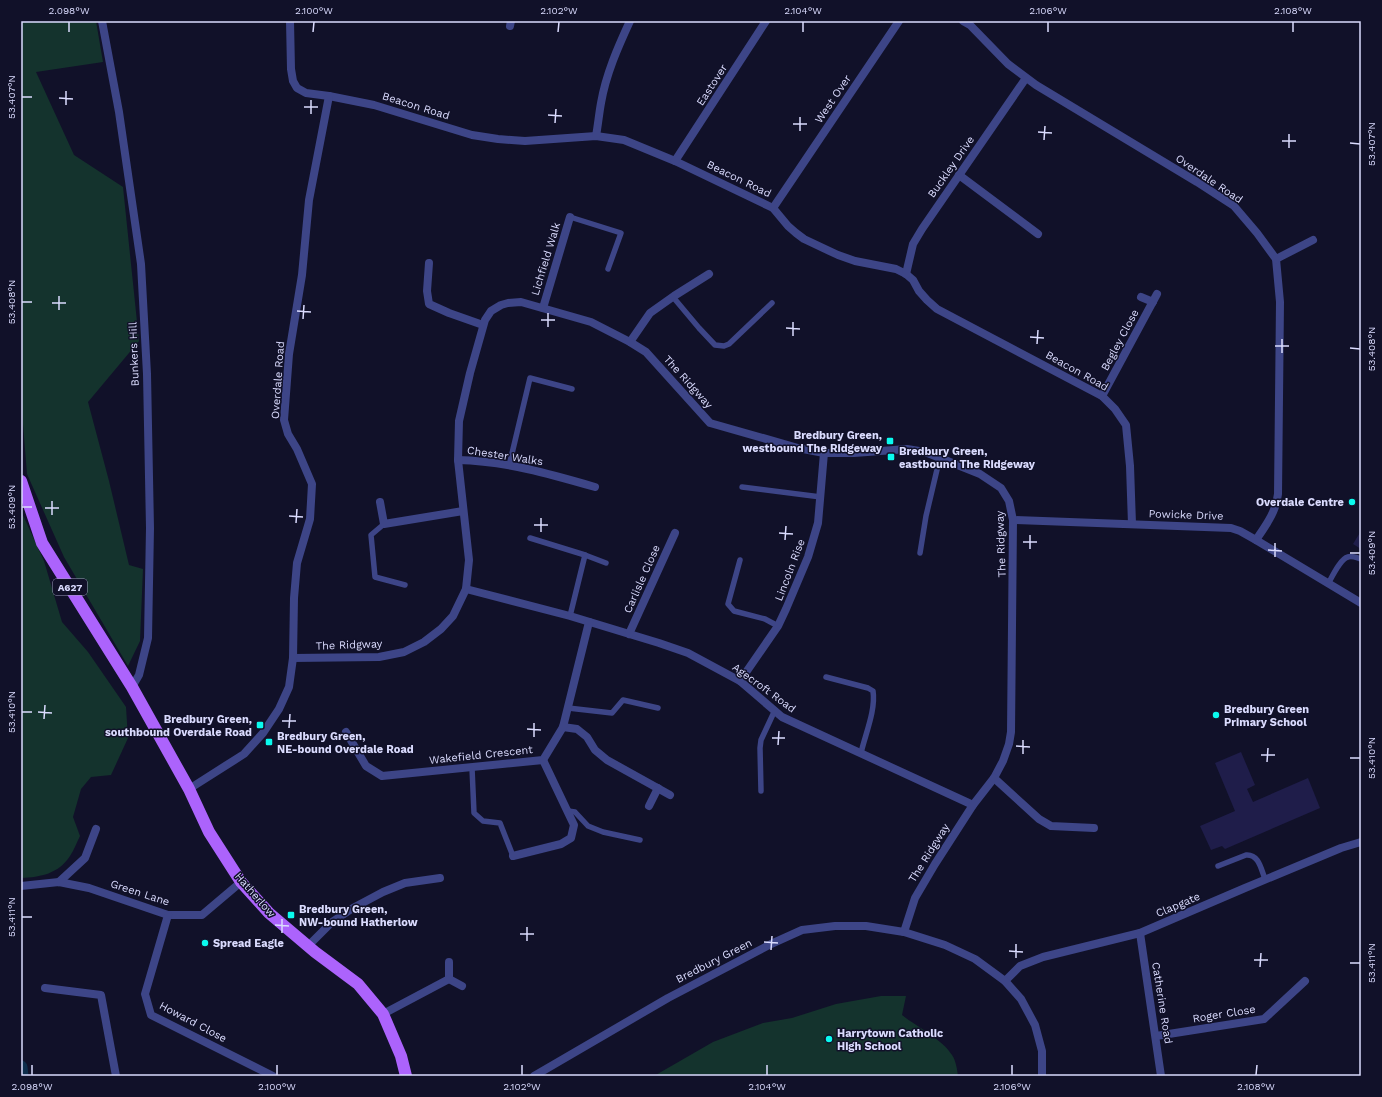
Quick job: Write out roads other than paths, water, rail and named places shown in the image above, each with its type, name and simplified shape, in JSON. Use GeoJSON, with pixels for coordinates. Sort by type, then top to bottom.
{"type":"FeatureCollection","features":[{"type":"Feature","properties":{"kind":"main road","name":"A627"},"geometry":{"type":"LineString","coordinates":[[21,481],[42,543],[132,687]]}},
{"type":"Feature","properties":{"kind":"main road","name":"Hatherlow"},"geometry":{"type":"LineString","coordinates":[[132,687],[189,789],[209,832],[241,882],[269,913],[308,946],[358,984],[383,1014],[401,1056],[406,1076]]}},
{"type":"Feature","properties":{"kind":"street","name":"Bunkers Hill"},"geometry":{"type":"LineString","coordinates":[[102,21],[119,112],[142,264],[147,374],[150,528],[148,638],[139,675],[132,687]]}},
{"type":"Feature","properties":{"kind":"street"},"geometry":{"type":"LineString","coordinates":[[290,21],[291,69],[293,81],[297,88],[306,93],[329,96]]}},
{"type":"Feature","properties":{"kind":"street"},"geometry":{"type":"LineString","coordinates":[[596,136],[601,101],[610,71],[630,21]]}},
{"type":"Feature","properties":{"kind":"street","name":"Eastover"},"geometry":{"type":"LineString","coordinates":[[676,161],[766,21]]}},
{"type":"Feature","properties":{"kind":"street","name":"West Over"},"geometry":{"type":"LineString","coordinates":[[774,208],[899,21]]}},
{"type":"Feature","properties":{"kind":"street","name":"Overdale Road"},"geometry":{"type":"LineString","coordinates":[[963,21],[970,25],[1008,64],[1026,78],[1234,206],[1257,233],[1276,259]]}},
{"type":"Feature","properties":{"kind":"street","name":"Buckley Drive"},"geometry":{"type":"LineString","coordinates":[[906,274],[913,244],[1026,78]]}},
{"type":"Feature","properties":{"kind":"street","name":"Beacon Road"},"geometry":{"type":"LineString","coordinates":[[329,96],[374,105],[472,135],[492,138],[525,141],[596,136],[624,140],[676,161],[774,208],[788,226],[804,239],[838,255],[855,261],[896,269],[906,274],[913,280],[919,291],[927,300],[938,309],[1102,396],[1115,409],[1126,425],[1130,466],[1132,524]]}},
{"type":"Feature","properties":{"kind":"street","name":"Overdale Road"},"geometry":{"type":"LineString","coordinates":[[189,789],[244,754],[263,733],[279,709],[289,687],[297,563],[310,519],[312,484],[297,448],[288,434],[284,420],[289,354],[302,275],[310,200],[329,96]]}},
{"type":"Feature","properties":{"kind":"street"},"geometry":{"type":"LineString","coordinates":[[959,175],[1038,234]]}},
{"type":"Feature","properties":{"kind":"street","name":"Lichfield Walk"},"geometry":{"type":"LineString","coordinates":[[543,308],[570,217]]}},
{"type":"Feature","properties":{"kind":"street"},"geometry":{"type":"LineString","coordinates":[[1256,540],[1274,510],[1278,494],[1280,302],[1276,259],[1313,240]]}},
{"type":"Feature","properties":{"kind":"street"},"geometry":{"type":"LineString","coordinates":[[429,262],[427,291],[429,304],[448,313],[483,325]]}},
{"type":"Feature","properties":{"kind":"street"},"geometry":{"type":"LineString","coordinates":[[630,342],[650,313],[672,297],[709,274]]}},
{"type":"Feature","properties":{"kind":"street","name":"Begley Close"},"geometry":{"type":"LineString","coordinates":[[1102,396],[1155,298],[1141,297]]}},
{"type":"Feature","properties":{"kind":"street","name":"The Ridgway"},"geometry":{"type":"LineString","coordinates":[[292,658],[379,657],[404,652],[424,642],[441,629],[453,616],[466,589],[469,560],[458,460],[459,421],[483,325],[492,311],[501,305],[508,303],[521,302],[591,322],[630,342],[646,352],[710,423],[798,448],[824,453],[854,453],[907,449],[925,452],[980,474],[1002,488],[1009,501],[1013,520],[1012,726],[1009,744],[1003,761],[994,778],[973,805],[915,898],[904,932]]}},
{"type":"Feature","properties":{"kind":"street","name":"Lincoln Rise"},"geometry":{"type":"LineString","coordinates":[[740,681],[778,626],[808,557],[818,523],[824,453]]}},
{"type":"Feature","properties":{"kind":"street","name":"Chester Walks"},"geometry":{"type":"LineString","coordinates":[[458,460],[528,468],[595,487]]}},
{"type":"Feature","properties":{"kind":"street"},"geometry":{"type":"LineString","coordinates":[[380,502],[384,524],[463,511]]}},
{"type":"Feature","properties":{"kind":"street","name":"Powicke Drive"},"geometry":{"type":"LineString","coordinates":[[1013,520],[1231,528],[1256,540],[1361,603]]}},
{"type":"Feature","properties":{"kind":"street","name":"Carlisle Close"},"geometry":{"type":"LineString","coordinates":[[629,634],[675,533]]}},
{"type":"Feature","properties":{"kind":"street","name":"Agecroft Road"},"geometry":{"type":"LineString","coordinates":[[466,589],[570,616],[688,653],[740,681],[782,717],[973,805]]}},
{"type":"Feature","properties":{"kind":"street","name":"Wakefield Crescent"},"geometry":{"type":"LineString","coordinates":[[346,732],[366,766],[382,776],[544,760],[563,727],[589,622]]}},
{"type":"Feature","properties":{"kind":"street"},"geometry":{"type":"LineString","coordinates":[[563,727],[577,729],[587,737],[595,750],[607,760],[670,795]]}},
{"type":"Feature","properties":{"kind":"street"},"geometry":{"type":"LineString","coordinates":[[513,856],[561,844],[571,838],[574,825],[544,760]]}},
{"type":"Feature","properties":{"kind":"street"},"geometry":{"type":"LineString","coordinates":[[994,778],[1039,819],[1051,826],[1094,828]]}},
{"type":"Feature","properties":{"kind":"street"},"geometry":{"type":"LineString","coordinates":[[649,806],[658,788]]}},
{"type":"Feature","properties":{"kind":"street"},"geometry":{"type":"LineString","coordinates":[[59,882],[85,858],[96,829]]}},
{"type":"Feature","properties":{"kind":"street","name":"Clapgate"},"geometry":{"type":"LineString","coordinates":[[1005,981],[1020,966],[1043,957],[1140,933],[1265,879],[1341,848],[1361,842]]}},
{"type":"Feature","properties":{"kind":"street"},"geometry":{"type":"LineString","coordinates":[[308,946],[332,922],[353,908],[377,895],[405,883],[440,878]]}},
{"type":"Feature","properties":{"kind":"street","name":"Green Lane"},"geometry":{"type":"LineString","coordinates":[[21,886],[59,882],[89,888],[168,915],[202,915],[241,882]]}},
{"type":"Feature","properties":{"kind":"street","name":"Howard Close"},"geometry":{"type":"LineString","coordinates":[[168,915],[145,994],[151,1015],[273,1076]]}},
{"type":"Feature","properties":{"kind":"street","name":"Bredbury Green"},"geometry":{"type":"LineString","coordinates":[[534,1076],[668,998],[771,944],[802,930],[834,926],[866,926],[904,932],[945,946],[975,959],[1005,981],[1021,999],[1035,1025],[1042,1050],[1042,1076]]}},
{"type":"Feature","properties":{"kind":"street","name":"Catherine Road"},"geometry":{"type":"LineString","coordinates":[[1140,933],[1161,1076]]}},
{"type":"Feature","properties":{"kind":"street"},"geometry":{"type":"LineString","coordinates":[[448,962],[449,979]]}},
{"type":"Feature","properties":{"kind":"street"},"geometry":{"type":"LineString","coordinates":[[383,1014],[449,979]]}},
{"type":"Feature","properties":{"kind":"street"},"geometry":{"type":"LineString","coordinates":[[449,979],[462,986]]}},
{"type":"Feature","properties":{"kind":"street","name":"Roger Close"},"geometry":{"type":"LineString","coordinates":[[1156,1036],[1264,1019],[1305,981]]}},
{"type":"Feature","properties":{"kind":"street"},"geometry":{"type":"LineString","coordinates":[[45,988],[102,994],[116,1076]]}},
{"type":"Feature","properties":{"kind":"lane"},"geometry":{"type":"LineString","coordinates":[[570,217],[621,233],[608,269]]}},
{"type":"Feature","properties":{"kind":"lane"},"geometry":{"type":"LineString","coordinates":[[672,297],[698,328],[715,345],[719,346],[729,344],[772,303]]}},
{"type":"Feature","properties":{"kind":"lane"},"geometry":{"type":"LineString","coordinates":[[509,466],[530,378],[572,390]]}},
{"type":"Feature","properties":{"kind":"lane"},"geometry":{"type":"LineString","coordinates":[[920,553],[926,516],[940,457]]}},
{"type":"Feature","properties":{"kind":"lane"},"geometry":{"type":"LineString","coordinates":[[742,487],[821,497]]}},
{"type":"Feature","properties":{"kind":"lane"},"geometry":{"type":"LineString","coordinates":[[384,524],[371,535],[375,577],[405,585]]}},
{"type":"Feature","properties":{"kind":"lane"},"geometry":{"type":"LineString","coordinates":[[530,538],[606,563]]}},
{"type":"Feature","properties":{"kind":"lane"},"geometry":{"type":"LineString","coordinates":[[570,616],[585,555]]}},
{"type":"Feature","properties":{"kind":"lane"},"geometry":{"type":"LineString","coordinates":[[1328,584],[1342,561],[1347,557],[1353,556],[1361,560]]}},
{"type":"Feature","properties":{"kind":"lane"},"geometry":{"type":"LineString","coordinates":[[740,560],[728,604],[734,611],[765,619],[778,626]]}},
{"type":"Feature","properties":{"kind":"lane"},"geometry":{"type":"LineString","coordinates":[[826,677],[868,688],[873,691],[873,707],[861,753]]}},
{"type":"Feature","properties":{"kind":"lane"},"geometry":{"type":"LineString","coordinates":[[568,708],[612,713],[623,700],[658,708]]}},
{"type":"Feature","properties":{"kind":"lane"},"geometry":{"type":"LineString","coordinates":[[761,791],[761,740],[775,710]]}},
{"type":"Feature","properties":{"kind":"lane"},"geometry":{"type":"LineString","coordinates":[[472,768],[474,813],[483,821],[500,823],[513,856]]}},
{"type":"Feature","properties":{"kind":"lane"},"geometry":{"type":"LineString","coordinates":[[568,811],[575,812],[588,826],[603,832],[640,840]]}},
{"type":"Feature","properties":{"kind":"lane"},"geometry":{"type":"LineString","coordinates":[[1218,866],[1250,854],[1259,862],[1265,879]]}},
{"type":"Feature","properties":{"kind":"waterway"},"geometry":{"type":"LineString","coordinates":[[21,1067],[22,1076]]}},
{"type":"Feature","properties":{"kind":"place","name":"Bredbury Green, westbound The Ridgeway"},"geometry":{"type":"Point","coordinates":[890,441]}},
{"type":"Feature","properties":{"kind":"place","name":"Bredbury Green, eastbound The Ridgeway"},"geometry":{"type":"Point","coordinates":[891,457]}},
{"type":"Feature","properties":{"kind":"place","name":"Overdale Centre"},"geometry":{"type":"Point","coordinates":[1352,502]}},
{"type":"Feature","properties":{"kind":"place","name":"Bredbury Green Primary School"},"geometry":{"type":"Point","coordinates":[1216,715]}},
{"type":"Feature","properties":{"kind":"place","name":"Bredbury Green, southbound Overdale Road"},"geometry":{"type":"Point","coordinates":[260,725]}},
{"type":"Feature","properties":{"kind":"place","name":"Bredbury Green, NE-bound Overdale Road"},"geometry":{"type":"Point","coordinates":[269,742]}},
{"type":"Feature","properties":{"kind":"place","name":"Bredbury Green, NW-bound Hatherlow"},"geometry":{"type":"Point","coordinates":[291,915]}},
{"type":"Feature","properties":{"kind":"place","name":"Spread Eagle"},"geometry":{"type":"Point","coordinates":[205,943]}},
{"type":"Feature","properties":{"kind":"place","name":"Harrytown Catholic High School"},"geometry":{"type":"Point","coordinates":[829,1039]}}]}
